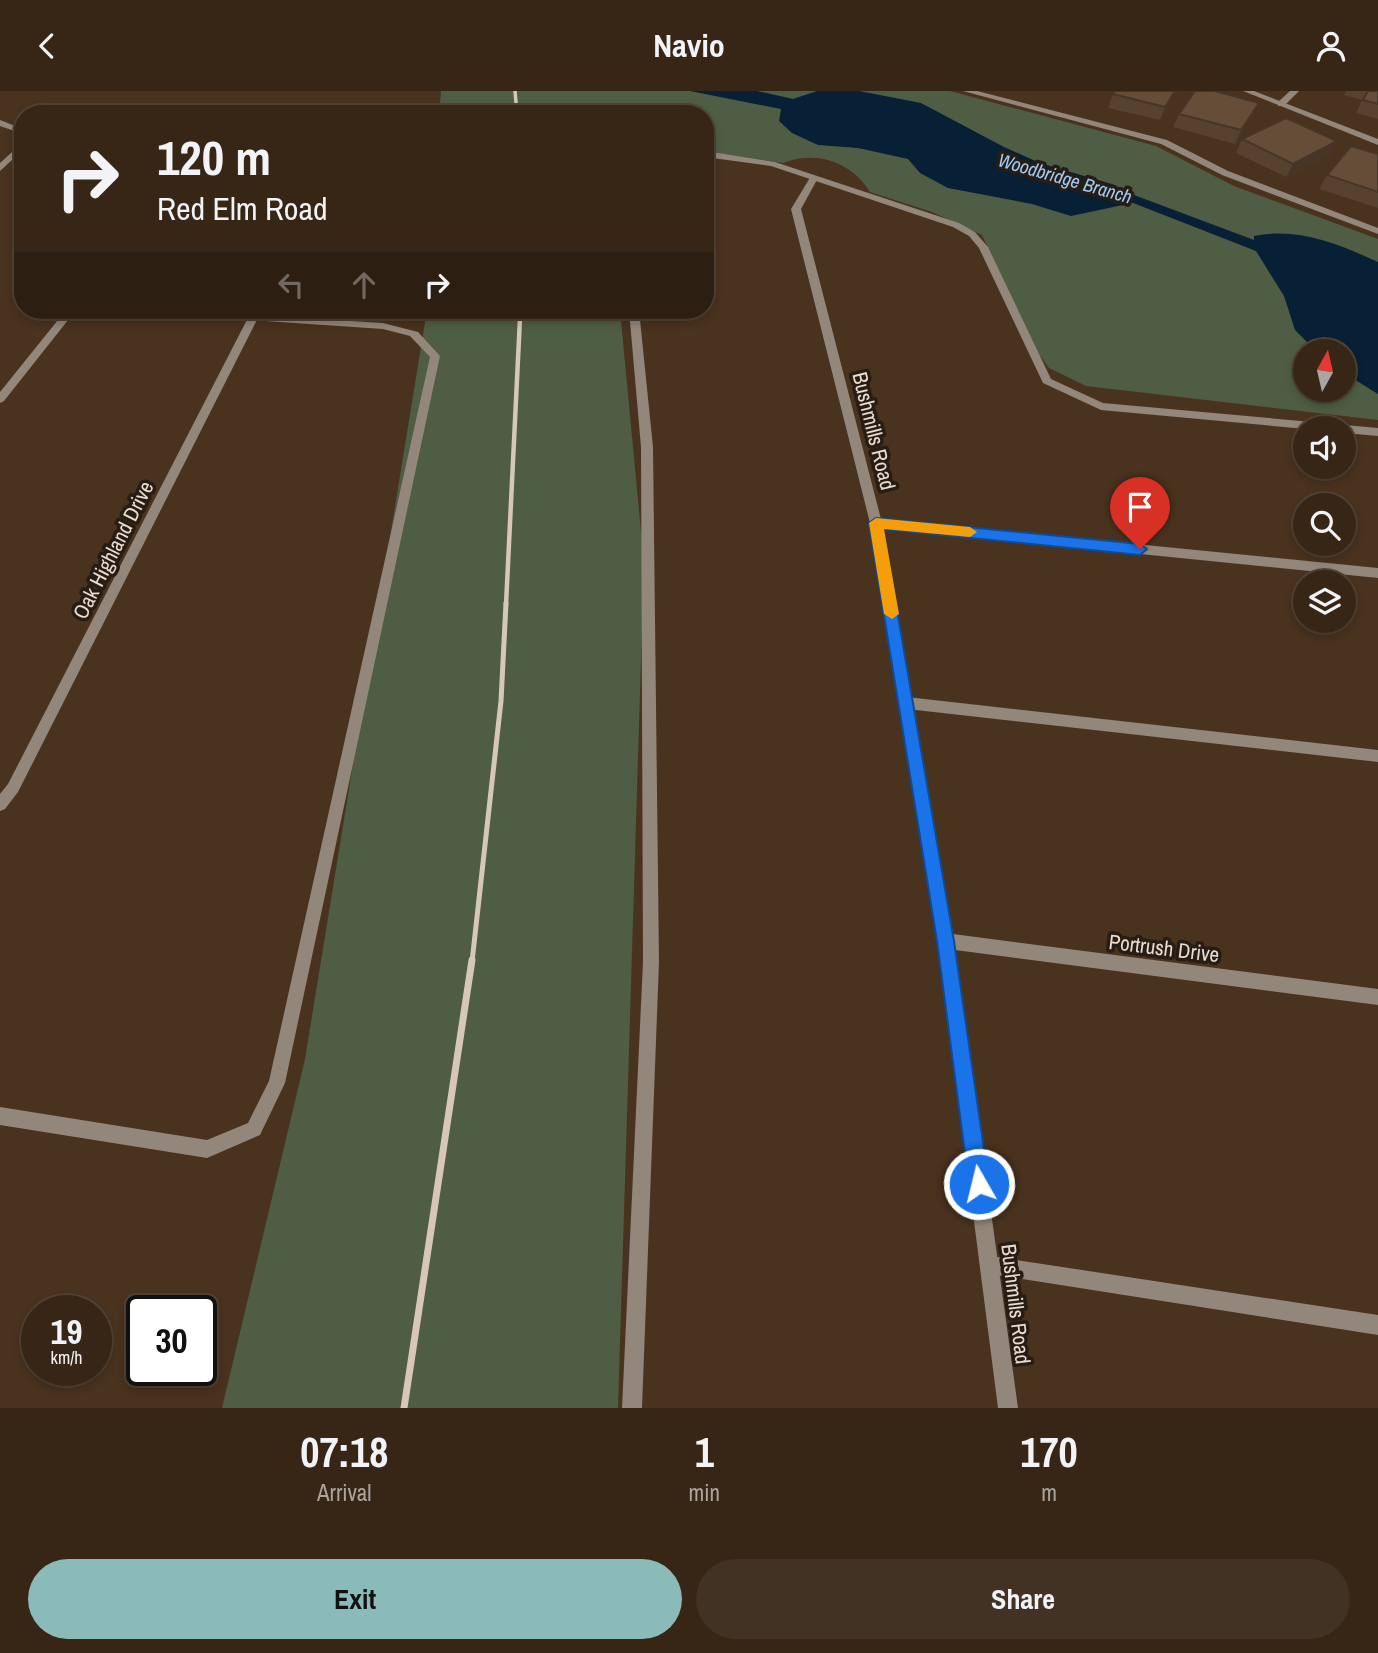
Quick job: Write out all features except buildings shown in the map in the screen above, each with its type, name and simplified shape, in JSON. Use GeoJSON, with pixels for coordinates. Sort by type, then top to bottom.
{"type":"FeatureCollection","features":[{"type":"Feature","properties":{"kind":"street"},"geometry":{"type":"LineString","coordinates":[[967,91],[1164,142],[1225,173],[1378,231]]}},
{"type":"Feature","properties":{"kind":"street"},"geometry":{"type":"LineString","coordinates":[[1247,91],[1378,142]]}},
{"type":"Feature","properties":{"kind":"street"},"geometry":{"type":"LineString","coordinates":[[1281,104],[1295,91]]}},
{"type":"Feature","properties":{"kind":"street"},"geometry":{"type":"LineString","coordinates":[[0,168],[14,154]]}},
{"type":"Feature","properties":{"kind":"street"},"geometry":{"type":"LineString","coordinates":[[714,155],[772,164],[956,225],[972,234],[983,247],[1047,381],[1101,406],[1378,432]]}},
{"type":"Feature","properties":{"kind":"street","name":"Bushmills Road"},"geometry":{"type":"LineString","coordinates":[[814,179],[796,209],[876,523],[946,941],[1008,1408]]}},
{"type":"Feature","properties":{"kind":"street"},"geometry":{"type":"LineString","coordinates":[[0,398],[64,319]]}},
{"type":"Feature","properties":{"kind":"street","name":"Oak Highland Drive"},"geometry":{"type":"LineString","coordinates":[[0,805],[13,787],[252,319]]}},
{"type":"Feature","properties":{"kind":"street"},"geometry":{"type":"LineString","coordinates":[[0,1116],[207,1149],[254,1129],[277,1083],[435,356],[414,334],[383,327],[304,319]]}},
{"type":"Feature","properties":{"kind":"street"},"geometry":{"type":"LineString","coordinates":[[632,1408],[651,962],[647,447],[635,319]]}},
{"type":"Feature","properties":{"kind":"street"},"geometry":{"type":"LineString","coordinates":[[876,523],[1378,573]]}},
{"type":"Feature","properties":{"kind":"street"},"geometry":{"type":"LineString","coordinates":[[907,703],[1378,757]]}},
{"type":"Feature","properties":{"kind":"street","name":"Portrush Drive"},"geometry":{"type":"LineString","coordinates":[[946,941],[1378,997]]}},
{"type":"Feature","properties":{"kind":"street"},"geometry":{"type":"LineString","coordinates":[[990,1265],[1378,1325]]}},
{"type":"Feature","properties":{"kind":"green space"},"geometry":{"type":"Polygon","coordinates":[[[441,91],[950,91],[1156,146],[1234,186],[1378,239],[1378,420],[1086,386],[1049,368],[1038,353],[982,235],[932,212],[870,192],[853,173],[832,161],[795,159],[783,163],[714,153],[714,105],[440,105],[441,91]]]}},
{"type":"Feature","properties":{"kind":"green space"},"geometry":{"type":"Polygon","coordinates":[[[426,319],[621,319],[644,563],[618,1408],[222,1408],[305,1059],[426,319]]]}},
{"type":"Feature","properties":{"kind":"water","name":"Woodbridge Branch"},"geometry":{"type":"Polygon","coordinates":[[[690,91],[757,91],[793,99],[817,91],[859,91],[921,103],[1040,163],[1115,185],[1126,192],[1254,240],[1254,236],[1271,234],[1302,236],[1333,243],[1378,262],[1378,394],[1356,380],[1356,339],[1304,339],[1295,330],[1284,296],[1256,251],[1128,201],[1123,205],[1071,216],[1032,204],[948,188],[920,173],[908,159],[858,148],[818,145],[792,133],[779,121],[781,109],[690,91]]]}},
{"type":"Feature","properties":{"kind":"railway"},"geometry":{"type":"LineString","coordinates":[[515,91],[516,105]]}},
{"type":"Feature","properties":{"kind":"railway"},"geometry":{"type":"LineString","coordinates":[[506,605],[520,319]]}},
{"type":"Feature","properties":{"kind":"railway"},"geometry":{"type":"LineString","coordinates":[[472,962],[501,701],[506,603]]}},
{"type":"Feature","properties":{"kind":"railway"},"geometry":{"type":"LineString","coordinates":[[404,1408],[472,960]]}},
{"type":"Feature","properties":{"kind":"slow traffic"},"geometry":{"type":"LineString","coordinates":[[892,614],[876,523],[970,532]]}},
{"type":"Feature","properties":{"kind":"route"},"geometry":{"type":"LineString","coordinates":[[979,1184],[946,941],[876,523],[1140,549]]}}]}
